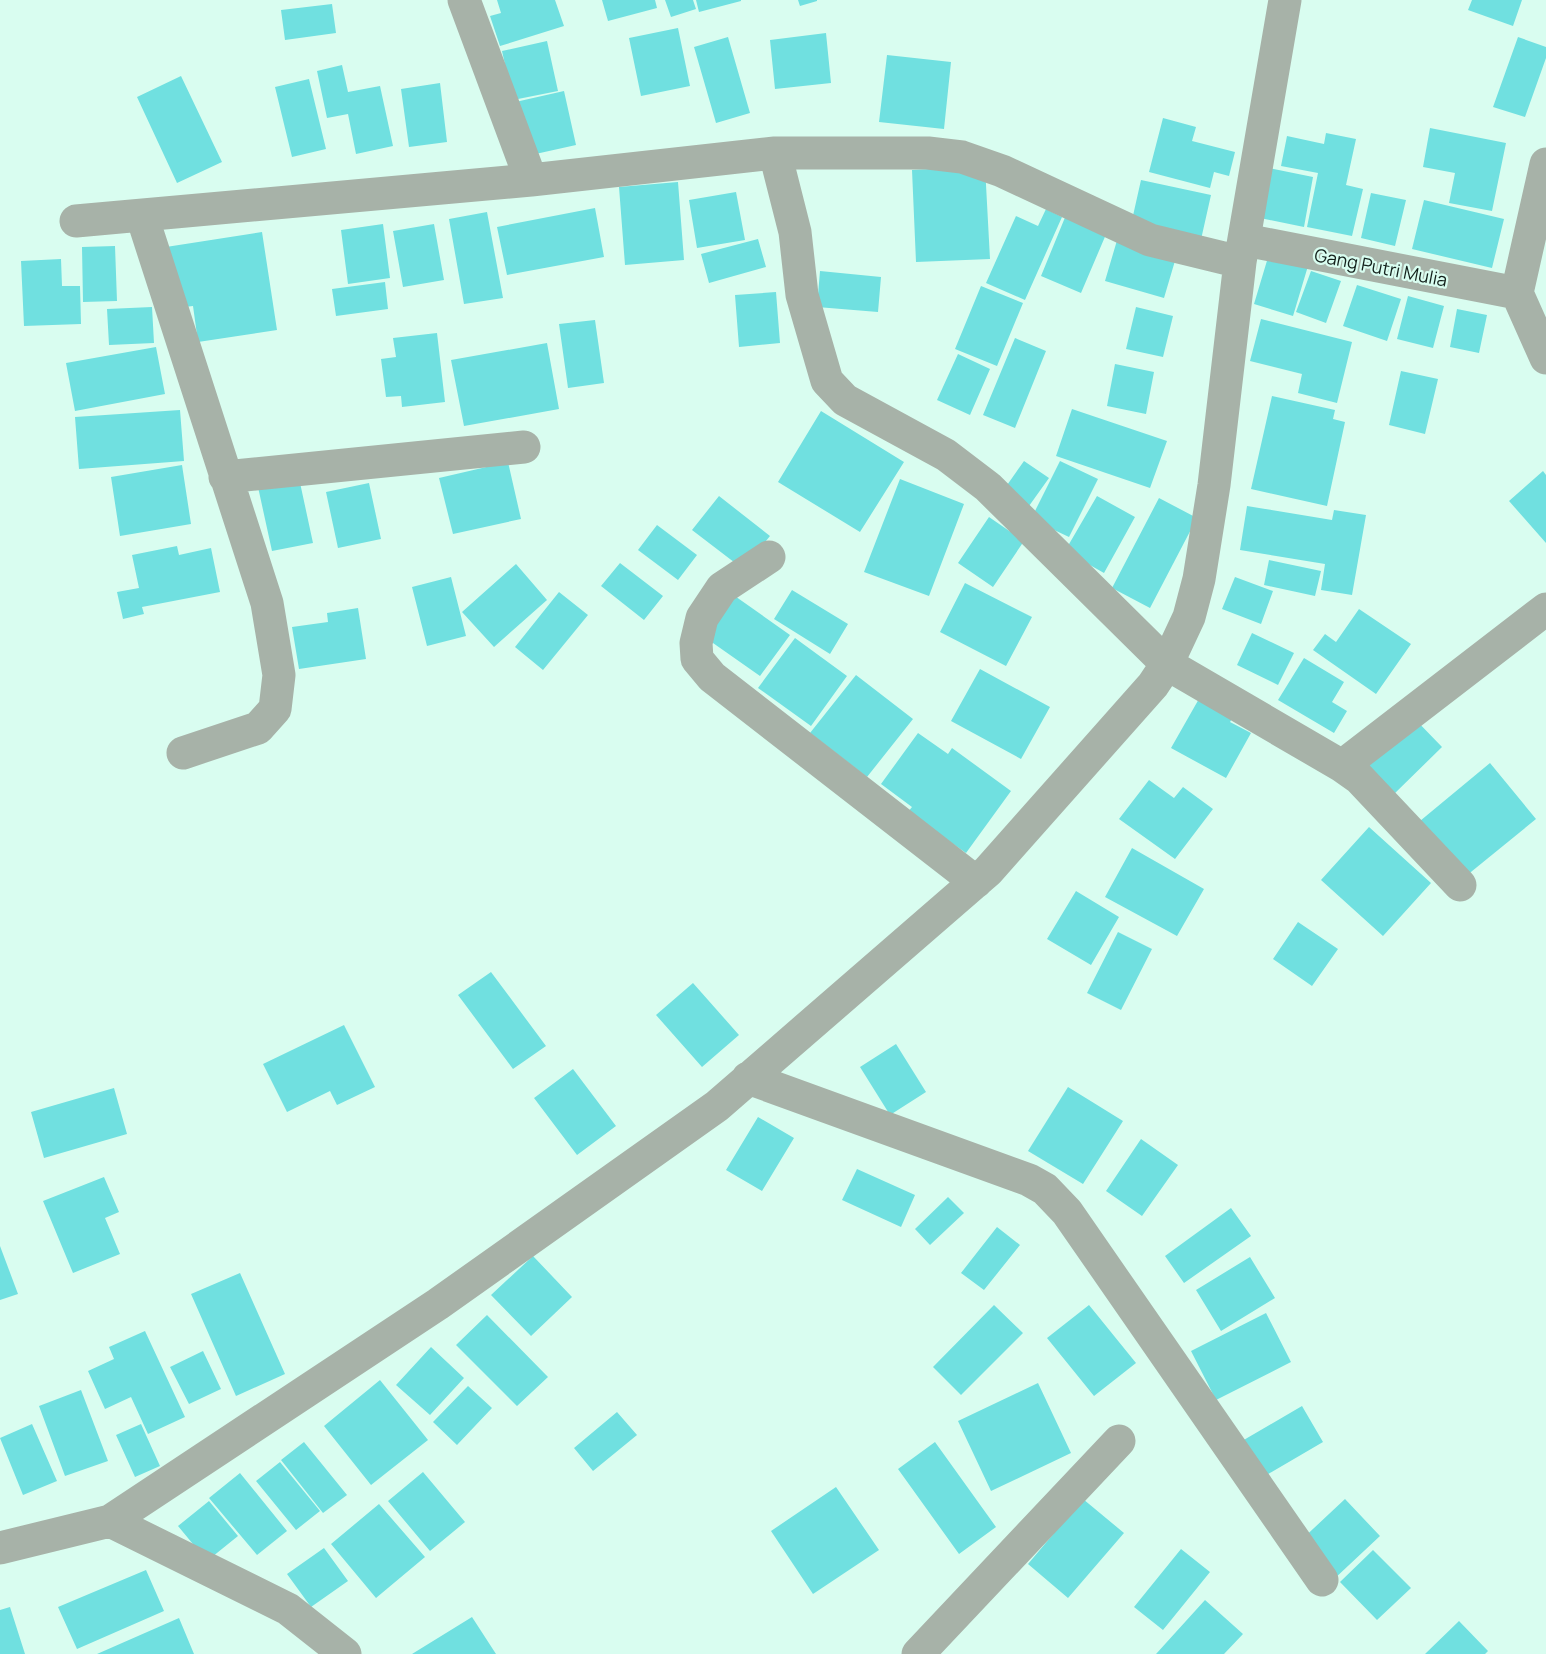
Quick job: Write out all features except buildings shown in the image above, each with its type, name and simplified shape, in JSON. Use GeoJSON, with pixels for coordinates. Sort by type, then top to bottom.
{"type":"FeatureCollection","features":[{"type":"Feature","properties":{"kind":"street"},"geometry":{"type":"LineString","coordinates":[[464,0],[531,180]]}},
{"type":"Feature","properties":{"kind":"street"},"geometry":{"type":"LineString","coordinates":[[0,1548],[110,1521],[438,1304],[717,1106],[988,871],[1153,685],[1167,664],[1189,616],[1199,579],[1214,485],[1242,251],[1285,0]]}},
{"type":"Feature","properties":{"kind":"street"},"geometry":{"type":"LineString","coordinates":[[775,153],[795,232],[802,295],[827,381],[845,400],[946,455],[988,487],[1167,664],[1342,765],[1359,778],[1460,885]]}},
{"type":"Feature","properties":{"kind":"street","name":"Gang Putri Mulia"},"geometry":{"type":"LineString","coordinates":[[76,221],[531,180],[775,153],[928,153],[962,157],[1002,171],[1150,240],[1242,251],[1517,293]]}},
{"type":"Feature","properties":{"kind":"street"},"geometry":{"type":"LineString","coordinates":[[1546,164],[1517,293],[1539,348],[1546,358]]}},
{"type":"Feature","properties":{"kind":"street"},"geometry":{"type":"LineString","coordinates":[[142,216],[267,603],[279,675],[275,709],[258,728],[183,753]]}},
{"type":"Feature","properties":{"kind":"street"},"geometry":{"type":"LineString","coordinates":[[225,477],[524,447]]}},
{"type":"Feature","properties":{"kind":"street"},"geometry":{"type":"LineString","coordinates":[[769,557],[722,588],[702,618],[696,643],[697,659],[712,677],[976,882]]}},
{"type":"Feature","properties":{"kind":"street"},"geometry":{"type":"LineString","coordinates":[[1342,765],[1546,609]]}},
{"type":"Feature","properties":{"kind":"street"},"geometry":{"type":"LineString","coordinates":[[748,1078],[1029,1180],[1045,1189],[1067,1212],[1322,1580]]}},
{"type":"Feature","properties":{"kind":"street"},"geometry":{"type":"LineString","coordinates":[[918,1654],[1119,1441]]}},
{"type":"Feature","properties":{"kind":"street"},"geometry":{"type":"LineString","coordinates":[[110,1521],[288,1610],[345,1654]]}}]}
